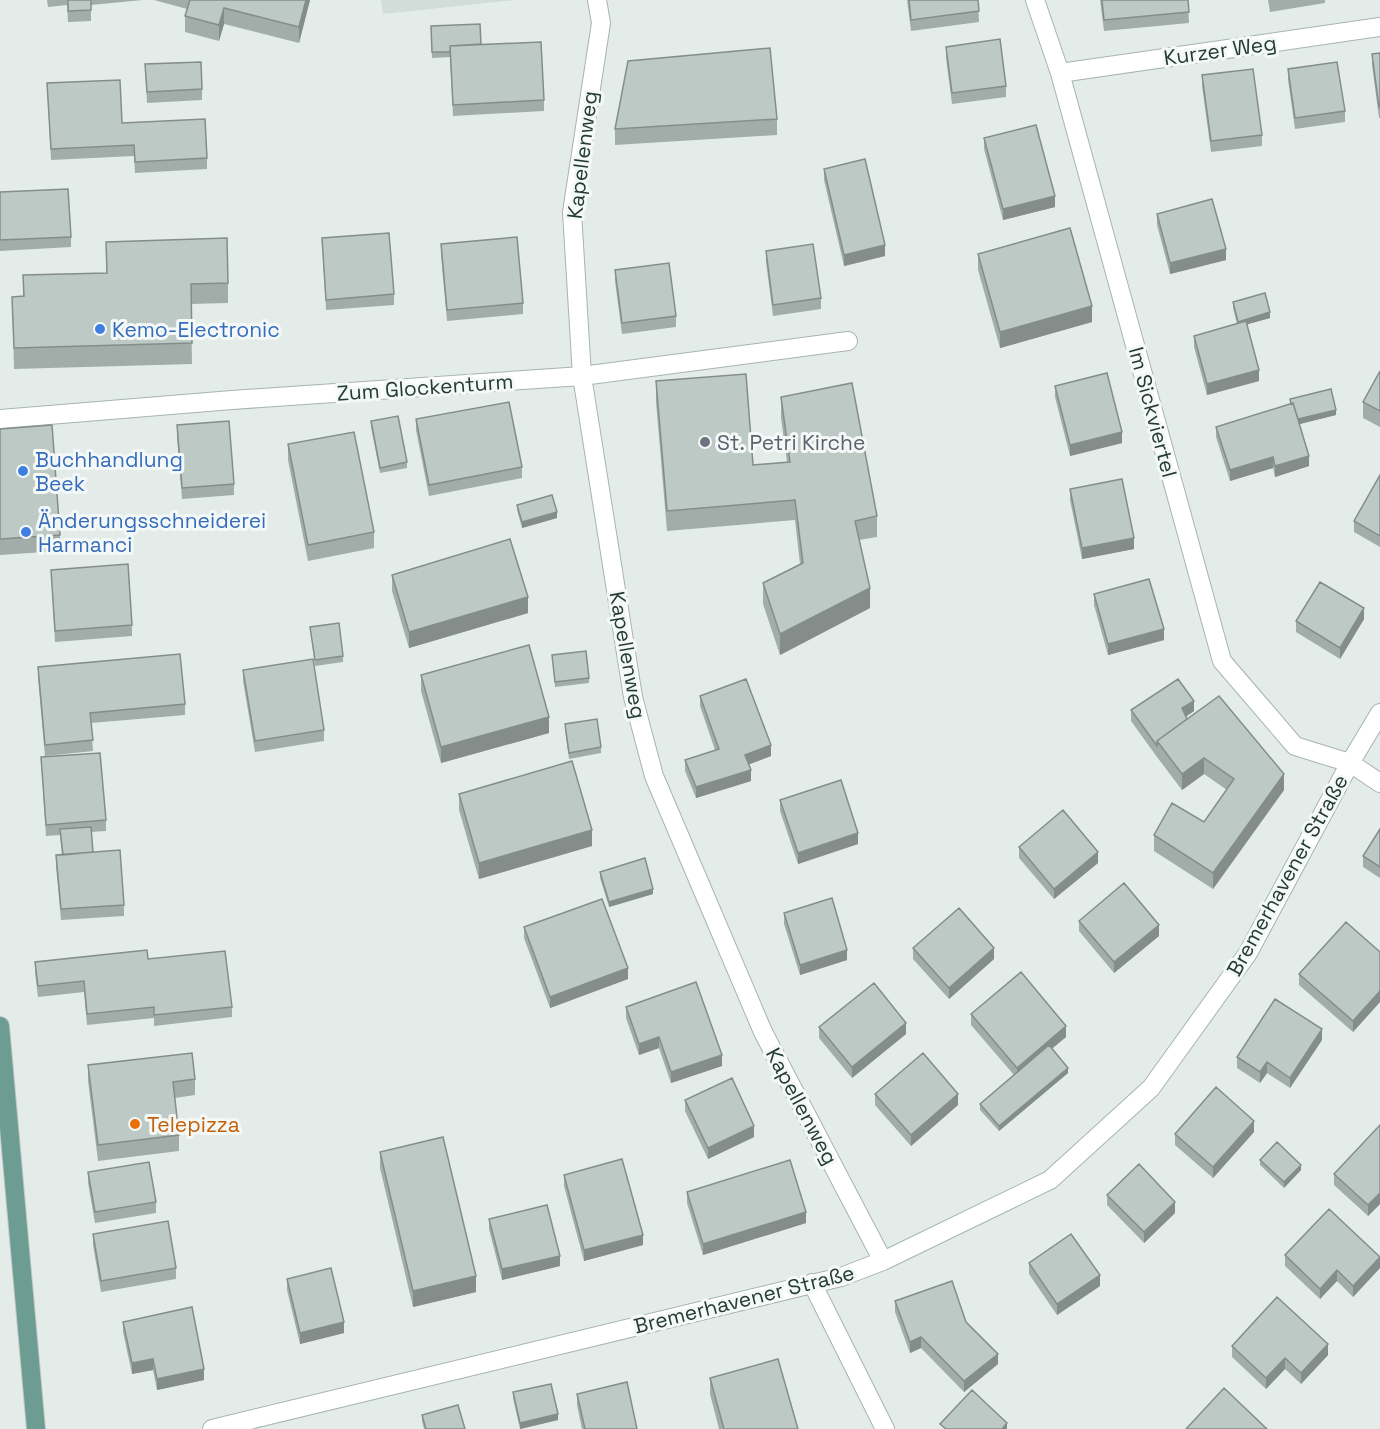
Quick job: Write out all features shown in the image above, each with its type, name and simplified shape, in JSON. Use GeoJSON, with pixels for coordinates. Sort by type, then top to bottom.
{"type":"FeatureCollection","features":[{"type":"Feature","properties":{"kind":"main road"},"geometry":{"type":"LineString","coordinates":[[0,1026],[36,1429]]}},
{"type":"Feature","properties":{"kind":"street","name":"Kapellenweg"},"geometry":{"type":"LineString","coordinates":[[597,0],[601,23],[572,212],[582,376],[633,697],[654,776],[763,1032],[884,1261]]}},
{"type":"Feature","properties":{"kind":"street","name":"Im Sickviertel"},"geometry":{"type":"LineString","coordinates":[[1035,0],[1060,74],[1222,661],[1295,746],[1350,764],[1380,783]]}},
{"type":"Feature","properties":{"kind":"street","name":"Kurzer Weg"},"geometry":{"type":"LineString","coordinates":[[1060,74],[1380,27]]}},
{"type":"Feature","properties":{"kind":"street","name":"Zum Glockenturm"},"geometry":{"type":"LineString","coordinates":[[0,419],[232,400],[582,376],[848,341]]}},
{"type":"Feature","properties":{"kind":"street","name":"Bremerhavener Straße"},"geometry":{"type":"LineString","coordinates":[[212,1429],[841,1277],[884,1261],[1050,1180],[1151,1088],[1248,953],[1380,713]]}},
{"type":"Feature","properties":{"kind":"street"},"geometry":{"type":"LineString","coordinates":[[812,1283],[885,1429]]}},
{"type":"Feature","properties":{"kind":"shaded area"},"geometry":{"type":"Polygon","coordinates":[[[381,0],[515,0],[383,14],[381,0]]]}},
{"type":"Feature","properties":{"kind":"building"},"geometry":{"type":"Polygon","coordinates":[[[68,0],[91,0],[91,10],[68,11],[68,0]]]}},
{"type":"Feature","properties":{"kind":"building"},"geometry":{"type":"Polygon","coordinates":[[[190,0],[306,0],[299,27],[224,8],[219,25],[185,16],[190,0]]]}},
{"type":"Feature","properties":{"kind":"building"},"geometry":{"type":"Polygon","coordinates":[[[909,0],[978,0],[979,11],[911,20],[909,0]]]}},
{"type":"Feature","properties":{"kind":"building"},"geometry":{"type":"Polygon","coordinates":[[[1102,0],[1188,0],[1189,12],[1104,20],[1102,0]]]}},
{"type":"Feature","properties":{"kind":"building"},"geometry":{"type":"Polygon","coordinates":[[[480,24],[481,44],[450,46],[450,52],[432,52],[431,26],[480,24]]]}},
{"type":"Feature","properties":{"kind":"building"},"geometry":{"type":"Polygon","coordinates":[[[1000,39],[1006,86],[952,93],[946,47],[1000,39]]]}},
{"type":"Feature","properties":{"kind":"building"},"geometry":{"type":"Polygon","coordinates":[[[541,42],[544,100],[453,105],[450,46],[541,42]]]}},
{"type":"Feature","properties":{"kind":"building"},"geometry":{"type":"Polygon","coordinates":[[[770,48],[777,119],[615,129],[628,61],[770,48]]]}},
{"type":"Feature","properties":{"kind":"building"},"geometry":{"type":"Polygon","coordinates":[[[1380,53],[1380,107],[1379,107],[1372,54],[1380,53]]]}},
{"type":"Feature","properties":{"kind":"building"},"geometry":{"type":"Polygon","coordinates":[[[201,62],[202,89],[147,92],[145,64],[201,62]]]}},
{"type":"Feature","properties":{"kind":"building"},"geometry":{"type":"Polygon","coordinates":[[[1337,62],[1345,111],[1295,118],[1288,69],[1337,62]]]}},
{"type":"Feature","properties":{"kind":"building"},"geometry":{"type":"Polygon","coordinates":[[[1253,69],[1262,135],[1211,141],[1202,75],[1253,69]]]}},
{"type":"Feature","properties":{"kind":"building"},"geometry":{"type":"Polygon","coordinates":[[[120,80],[122,123],[205,119],[207,158],[135,162],[134,145],[51,149],[47,83],[120,80]]]}},
{"type":"Feature","properties":{"kind":"building"},"geometry":{"type":"Polygon","coordinates":[[[1036,125],[1055,196],[1003,209],[984,138],[1036,125]]]}},
{"type":"Feature","properties":{"kind":"building"},"geometry":{"type":"Polygon","coordinates":[[[865,159],[885,245],[844,255],[824,169],[865,159]]]}},
{"type":"Feature","properties":{"kind":"building"},"geometry":{"type":"Polygon","coordinates":[[[68,189],[71,237],[0,240],[0,192],[68,189]]]}},
{"type":"Feature","properties":{"kind":"building"},"geometry":{"type":"Polygon","coordinates":[[[1212,199],[1226,249],[1170,263],[1157,214],[1212,199]]]}},
{"type":"Feature","properties":{"kind":"building"},"geometry":{"type":"Polygon","coordinates":[[[1070,228],[1092,306],[1000,332],[978,254],[1070,228]]]}},
{"type":"Feature","properties":{"kind":"building"},"geometry":{"type":"Polygon","coordinates":[[[389,233],[394,294],[326,300],[322,238],[389,233]]]}},
{"type":"Feature","properties":{"kind":"building"},"geometry":{"type":"Polygon","coordinates":[[[517,237],[523,303],[447,310],[441,244],[517,237]]]}},
{"type":"Feature","properties":{"kind":"building"},"geometry":{"type":"Polygon","coordinates":[[[227,238],[228,283],[191,284],[192,343],[14,348],[12,297],[24,296],[23,275],[107,273],[106,242],[227,238]]]}},
{"type":"Feature","properties":{"kind":"building"},"geometry":{"type":"Polygon","coordinates":[[[813,244],[821,298],[773,305],[766,251],[813,244]]]}},
{"type":"Feature","properties":{"kind":"building"},"geometry":{"type":"Polygon","coordinates":[[[669,263],[676,316],[622,323],[615,270],[669,263]]]}},
{"type":"Feature","properties":{"kind":"building"},"geometry":{"type":"Polygon","coordinates":[[[1265,293],[1270,312],[1238,322],[1233,302],[1265,293]]]}},
{"type":"Feature","properties":{"kind":"building"},"geometry":{"type":"Polygon","coordinates":[[[1246,321],[1259,370],[1207,384],[1194,336],[1246,321]]]}},
{"type":"Feature","properties":{"kind":"building"},"geometry":{"type":"Polygon","coordinates":[[[1380,371],[1380,411],[1363,402],[1380,371]]]}},
{"type":"Feature","properties":{"kind":"building"},"geometry":{"type":"Polygon","coordinates":[[[1107,373],[1122,432],[1070,445],[1055,386],[1107,373]]]}},
{"type":"Feature","properties":{"kind":"building"},"geometry":{"type":"Polygon","coordinates":[[[746,374],[753,465],[790,462],[781,397],[852,383],[877,516],[855,521],[870,588],[780,634],[763,583],[803,563],[795,500],[667,511],[656,381],[746,374]]]}},
{"type":"Feature","properties":{"kind":"building"},"geometry":{"type":"Polygon","coordinates":[[[1331,389],[1336,410],[1298,419],[1290,399],[1331,389]]]}},
{"type":"Feature","properties":{"kind":"building"},"geometry":{"type":"Polygon","coordinates":[[[509,402],[522,467],[429,485],[416,419],[509,402]]]}},
{"type":"Feature","properties":{"kind":"building"},"geometry":{"type":"Polygon","coordinates":[[[1293,403],[1309,456],[1275,466],[1273,457],[1230,470],[1216,427],[1293,403]]]}},
{"type":"Feature","properties":{"kind":"building"},"geometry":{"type":"Polygon","coordinates":[[[398,416],[407,462],[380,468],[371,421],[398,416]]]}},
{"type":"Feature","properties":{"kind":"building"},"geometry":{"type":"Polygon","coordinates":[[[229,421],[234,484],[182,488],[177,425],[229,421]]]}},
{"type":"Feature","properties":{"kind":"building"},"geometry":{"type":"Polygon","coordinates":[[[52,425],[60,535],[0,539],[0,429],[52,425]]]}},
{"type":"Feature","properties":{"kind":"building"},"geometry":{"type":"Polygon","coordinates":[[[354,432],[374,532],[308,545],[288,444],[354,432]]]}},
{"type":"Feature","properties":{"kind":"building"},"geometry":{"type":"Polygon","coordinates":[[[1380,475],[1380,536],[1354,521],[1380,475]]]}},
{"type":"Feature","properties":{"kind":"building"},"geometry":{"type":"Polygon","coordinates":[[[1122,479],[1134,538],[1082,548],[1070,489],[1122,479]]]}},
{"type":"Feature","properties":{"kind":"building"},"geometry":{"type":"Polygon","coordinates":[[[552,495],[557,512],[522,522],[517,505],[552,495]]]}},
{"type":"Feature","properties":{"kind":"building"},"geometry":{"type":"Polygon","coordinates":[[[510,539],[528,597],[409,632],[392,575],[510,539]]]}},
{"type":"Feature","properties":{"kind":"building"},"geometry":{"type":"Polygon","coordinates":[[[128,564],[132,625],[55,631],[51,570],[128,564]]]}},
{"type":"Feature","properties":{"kind":"building"},"geometry":{"type":"Polygon","coordinates":[[[1149,579],[1164,629],[1108,644],[1094,594],[1149,579]]]}},
{"type":"Feature","properties":{"kind":"building"},"geometry":{"type":"Polygon","coordinates":[[[1320,582],[1364,608],[1340,648],[1296,621],[1320,582]]]}},
{"type":"Feature","properties":{"kind":"building"},"geometry":{"type":"Polygon","coordinates":[[[339,623],[343,656],[315,660],[310,627],[339,623]]]}},
{"type":"Feature","properties":{"kind":"building"},"geometry":{"type":"Polygon","coordinates":[[[529,645],[549,717],[441,747],[421,675],[529,645]]]}},
{"type":"Feature","properties":{"kind":"building"},"geometry":{"type":"Polygon","coordinates":[[[586,651],[589,678],[555,682],[552,655],[586,651]]]}},
{"type":"Feature","properties":{"kind":"building"},"geometry":{"type":"Polygon","coordinates":[[[180,654],[185,704],[90,713],[93,740],[45,745],[38,667],[180,654]]]}},
{"type":"Feature","properties":{"kind":"building"},"geometry":{"type":"Polygon","coordinates":[[[313,659],[324,730],[255,741],[243,670],[313,659]]]}},
{"type":"Feature","properties":{"kind":"building"},"geometry":{"type":"Polygon","coordinates":[[[746,679],[771,745],[745,755],[751,770],[696,787],[685,760],[719,749],[700,696],[746,679]]]}},
{"type":"Feature","properties":{"kind":"building"},"geometry":{"type":"Polygon","coordinates":[[[1178,679],[1194,701],[1182,708],[1187,719],[1157,741],[1157,746],[1131,710],[1178,679]]]}},
{"type":"Feature","properties":{"kind":"building"},"geometry":{"type":"Polygon","coordinates":[[[1219,696],[1284,774],[1213,873],[1154,835],[1172,803],[1204,822],[1234,779],[1204,758],[1182,774],[1157,741],[1219,696]]]}},
{"type":"Feature","properties":{"kind":"building"},"geometry":{"type":"Polygon","coordinates":[[[597,719],[601,747],[569,753],[565,724],[597,719]]]}},
{"type":"Feature","properties":{"kind":"building"},"geometry":{"type":"Polygon","coordinates":[[[100,753],[106,820],[46,825],[41,757],[100,753]]]}},
{"type":"Feature","properties":{"kind":"building"},"geometry":{"type":"Polygon","coordinates":[[[572,761],[592,830],[479,863],[459,794],[572,761]]]}},
{"type":"Feature","properties":{"kind":"building"},"geometry":{"type":"Polygon","coordinates":[[[841,780],[858,833],[798,853],[780,800],[841,780]]]}},
{"type":"Feature","properties":{"kind":"building"},"geometry":{"type":"Polygon","coordinates":[[[1063,810],[1098,852],[1054,889],[1019,847],[1063,810]]]}},
{"type":"Feature","properties":{"kind":"building"},"geometry":{"type":"Polygon","coordinates":[[[91,827],[93,852],[63,855],[60,829],[91,827]]]}},
{"type":"Feature","properties":{"kind":"building"},"geometry":{"type":"Polygon","coordinates":[[[1380,829],[1380,867],[1363,856],[1380,829]]]}},
{"type":"Feature","properties":{"kind":"building"},"geometry":{"type":"Polygon","coordinates":[[[120,850],[124,905],[61,909],[56,855],[120,850]]]}},
{"type":"Feature","properties":{"kind":"building"},"geometry":{"type":"Polygon","coordinates":[[[645,858],[653,889],[609,902],[600,872],[645,858]]]}},
{"type":"Feature","properties":{"kind":"building"},"geometry":{"type":"Polygon","coordinates":[[[1124,883],[1159,925],[1114,962],[1079,921],[1124,883]]]}},
{"type":"Feature","properties":{"kind":"building"},"geometry":{"type":"Polygon","coordinates":[[[832,898],[847,950],[800,965],[784,913],[832,898]]]}},
{"type":"Feature","properties":{"kind":"building"},"geometry":{"type":"Polygon","coordinates":[[[602,899],[628,968],[550,997],[524,927],[602,899]]]}},
{"type":"Feature","properties":{"kind":"building"},"geometry":{"type":"Polygon","coordinates":[[[959,908],[994,948],[949,988],[913,948],[959,908]]]}},
{"type":"Feature","properties":{"kind":"building"},"geometry":{"type":"Polygon","coordinates":[[[1346,922],[1380,952],[1380,991],[1353,1021],[1299,974],[1346,922]]]}},
{"type":"Feature","properties":{"kind":"building"},"geometry":{"type":"Polygon","coordinates":[[[147,950],[148,959],[225,951],[232,1007],[154,1015],[154,1007],[87,1014],[84,981],[38,986],[35,962],[147,950]]]}},
{"type":"Feature","properties":{"kind":"building"},"geometry":{"type":"Polygon","coordinates":[[[1021,972],[1066,1026],[1017,1068],[971,1014],[1021,972]]]}},
{"type":"Feature","properties":{"kind":"building"},"geometry":{"type":"Polygon","coordinates":[[[696,982],[722,1055],[671,1072],[659,1037],[639,1044],[626,1007],[696,982]]]}},
{"type":"Feature","properties":{"kind":"building"},"geometry":{"type":"Polygon","coordinates":[[[874,983],[906,1023],[852,1067],[819,1027],[874,983]]]}},
{"type":"Feature","properties":{"kind":"building"},"geometry":{"type":"Polygon","coordinates":[[[1275,999],[1322,1029],[1290,1078],[1267,1062],[1260,1072],[1237,1057],[1275,999]]]}},
{"type":"Feature","properties":{"kind":"building"},"geometry":{"type":"Polygon","coordinates":[[[1049,1045],[1068,1068],[999,1126],[980,1104],[1049,1045]]]}},
{"type":"Feature","properties":{"kind":"building","name":"Telepizza"},"geometry":{"type":"Polygon","coordinates":[[[192,1053],[195,1079],[173,1082],[179,1135],[98,1145],[88,1065],[192,1053]]]}},
{"type":"Feature","properties":{"kind":"building"},"geometry":{"type":"Polygon","coordinates":[[[923,1053],[958,1094],[911,1135],[875,1094],[923,1053]]]}},
{"type":"Feature","properties":{"kind":"building"},"geometry":{"type":"Polygon","coordinates":[[[732,1078],[754,1126],[708,1148],[685,1100],[732,1078]]]}},
{"type":"Feature","properties":{"kind":"building"},"geometry":{"type":"Polygon","coordinates":[[[1216,1087],[1254,1121],[1213,1167],[1175,1134],[1216,1087]]]}},
{"type":"Feature","properties":{"kind":"building"},"geometry":{"type":"Polygon","coordinates":[[[1380,1125],[1380,1193],[1368,1205],[1334,1174],[1380,1125]]]}},
{"type":"Feature","properties":{"kind":"building"},"geometry":{"type":"Polygon","coordinates":[[[443,1137],[476,1276],[413,1291],[380,1152],[443,1137]]]}},
{"type":"Feature","properties":{"kind":"building"},"geometry":{"type":"Polygon","coordinates":[[[1277,1142],[1301,1165],[1284,1182],[1260,1160],[1277,1142]]]}},
{"type":"Feature","properties":{"kind":"building"},"geometry":{"type":"Polygon","coordinates":[[[622,1159],[643,1235],[584,1250],[564,1175],[622,1159]]]}},
{"type":"Feature","properties":{"kind":"building"},"geometry":{"type":"Polygon","coordinates":[[[790,1160],[806,1212],[703,1244],[687,1192],[790,1160]]]}},
{"type":"Feature","properties":{"kind":"building"},"geometry":{"type":"Polygon","coordinates":[[[149,1162],[156,1202],[95,1212],[88,1172],[149,1162]]]}},
{"type":"Feature","properties":{"kind":"building"},"geometry":{"type":"Polygon","coordinates":[[[1139,1164],[1175,1202],[1144,1232],[1107,1195],[1139,1164]]]}},
{"type":"Feature","properties":{"kind":"building"},"geometry":{"type":"Polygon","coordinates":[[[547,1205],[560,1256],[502,1269],[489,1219],[547,1205]]]}},
{"type":"Feature","properties":{"kind":"building"},"geometry":{"type":"Polygon","coordinates":[[[1329,1209],[1380,1257],[1353,1286],[1337,1270],[1320,1289],[1285,1255],[1329,1209]]]}},
{"type":"Feature","properties":{"kind":"building"},"geometry":{"type":"Polygon","coordinates":[[[168,1221],[176,1268],[101,1281],[93,1234],[168,1221]]]}},
{"type":"Feature","properties":{"kind":"building"},"geometry":{"type":"Polygon","coordinates":[[[1071,1234],[1100,1275],[1057,1304],[1029,1263],[1071,1234]]]}},
{"type":"Feature","properties":{"kind":"building"},"geometry":{"type":"Polygon","coordinates":[[[331,1268],[344,1322],[300,1333],[287,1279],[331,1268]]]}},
{"type":"Feature","properties":{"kind":"building"},"geometry":{"type":"Polygon","coordinates":[[[952,1281],[966,1322],[998,1354],[964,1381],[921,1337],[910,1342],[895,1301],[952,1281]]]}},
{"type":"Feature","properties":{"kind":"building"},"geometry":{"type":"Polygon","coordinates":[[[1277,1297],[1328,1344],[1301,1373],[1285,1358],[1266,1378],[1232,1346],[1277,1297]]]}},
{"type":"Feature","properties":{"kind":"building"},"geometry":{"type":"Polygon","coordinates":[[[192,1307],[204,1369],[157,1379],[153,1359],[132,1363],[123,1322],[192,1307]]]}},
{"type":"Feature","properties":{"kind":"building"},"geometry":{"type":"Polygon","coordinates":[[[778,1359],[798,1429],[724,1429],[710,1378],[778,1359]]]}},
{"type":"Feature","properties":{"kind":"building"},"geometry":{"type":"Polygon","coordinates":[[[627,1382],[637,1429],[585,1429],[577,1394],[627,1382]]]}},
{"type":"Feature","properties":{"kind":"building"},"geometry":{"type":"Polygon","coordinates":[[[551,1384],[558,1414],[520,1423],[513,1392],[551,1384]]]}},
{"type":"Feature","properties":{"kind":"building"},"geometry":{"type":"Polygon","coordinates":[[[1224,1388],[1267,1429],[1186,1429],[1224,1388]]]}},
{"type":"Feature","properties":{"kind":"building"},"geometry":{"type":"Polygon","coordinates":[[[972,1390],[1007,1423],[1002,1429],[946,1429],[940,1424],[972,1390]]]}},
{"type":"Feature","properties":{"kind":"building"},"geometry":{"type":"Polygon","coordinates":[[[458,1405],[465,1429],[426,1429],[422,1415],[458,1405]]]}},
{"type":"Feature","properties":{"kind":"place","name":"Kemo-Electronic"},"geometry":{"type":"Point","coordinates":[100,329]}},
{"type":"Feature","properties":{"kind":"place","name":"St. Petri Kirche"},"geometry":{"type":"Point","coordinates":[705,442]}},
{"type":"Feature","properties":{"kind":"place","name":"Buchhandlung Beek"},"geometry":{"type":"Point","coordinates":[23,471]}},
{"type":"Feature","properties":{"kind":"place","name":"Änderungsschneiderei Harmanci"},"geometry":{"type":"Point","coordinates":[26,532]}},
{"type":"Feature","properties":{"kind":"place","name":"Telepizza"},"geometry":{"type":"Point","coordinates":[135,1124]}}]}
